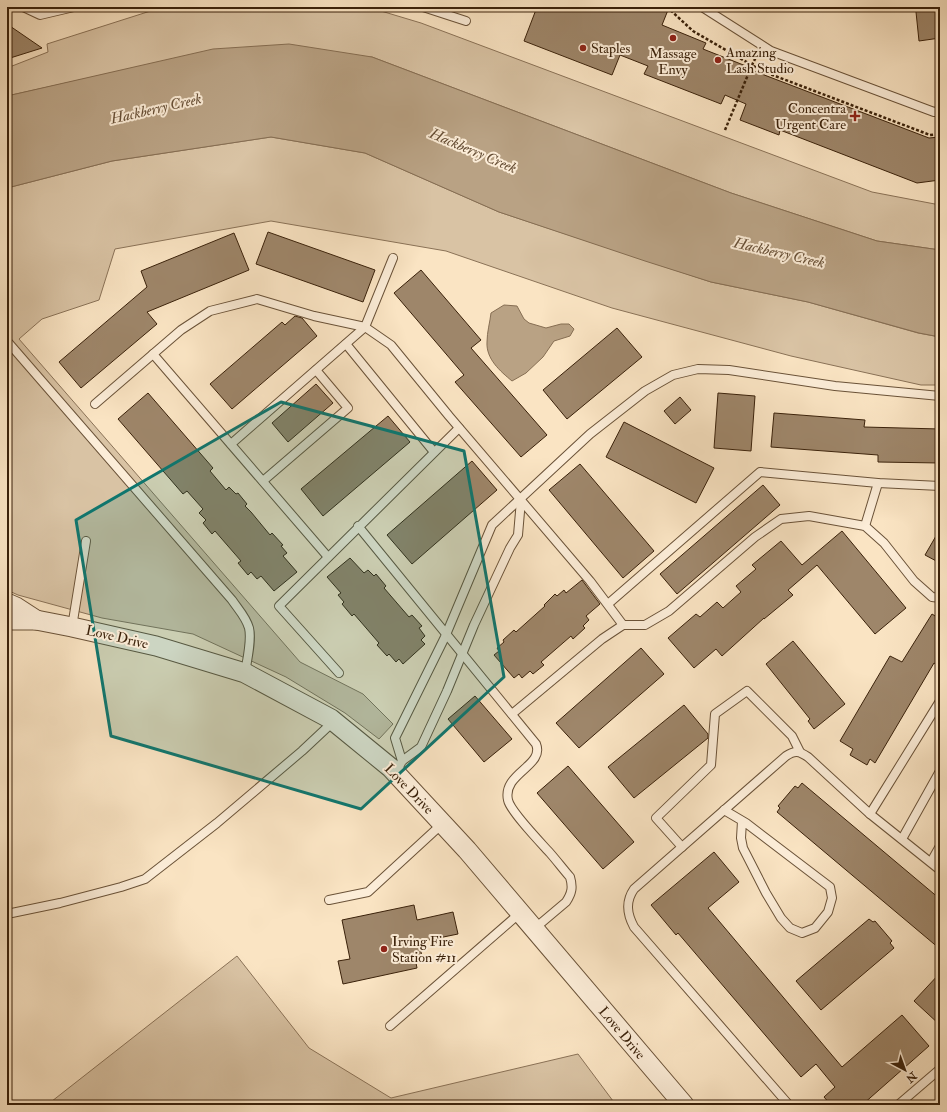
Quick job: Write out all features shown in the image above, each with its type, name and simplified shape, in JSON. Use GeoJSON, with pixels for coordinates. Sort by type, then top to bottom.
{"type":"FeatureCollection","features":[{"type":"Feature","properties":{"kind":"street","name":"Love Drive"},"geometry":{"type":"LineString","coordinates":[[7,603],[16,606],[36,620]]}},
{"type":"Feature","properties":{"kind":"street","name":"Love Drive"},"geometry":{"type":"LineString","coordinates":[[7,620],[36,620],[72,627],[156,646],[245,673],[334,721],[399,767],[442,824],[467,850],[684,1105]]}},
{"type":"Feature","properties":{"kind":"lane"},"geometry":{"type":"LineString","coordinates":[[23,7],[40,15],[74,7]]}},
{"type":"Feature","properties":{"kind":"lane"},"geometry":{"type":"LineString","coordinates":[[423,7],[466,21]]}},
{"type":"Feature","properties":{"kind":"lane"},"geometry":{"type":"LineString","coordinates":[[706,8],[771,51],[872,90],[934,112],[940,111]]}},
{"type":"Feature","properties":{"kind":"lane"},"geometry":{"type":"LineString","coordinates":[[231,444],[365,327],[393,258]]}},
{"type":"Feature","properties":{"kind":"lane"},"geometry":{"type":"LineString","coordinates":[[95,404],[181,330],[210,311],[257,299],[314,316],[365,327],[391,344],[459,428],[590,581],[623,625]]}},
{"type":"Feature","properties":{"kind":"lane"},"geometry":{"type":"LineString","coordinates":[[7,341],[227,594],[246,619],[250,635],[245,673]]}},
{"type":"Feature","properties":{"kind":"lane"},"geometry":{"type":"LineString","coordinates":[[346,344],[434,452]]}},
{"type":"Feature","properties":{"kind":"lane"},"geometry":{"type":"LineString","coordinates":[[153,354],[328,557]]}},
{"type":"Feature","properties":{"kind":"lane"},"geometry":{"type":"LineString","coordinates":[[399,767],[395,738],[446,634],[492,525],[590,434],[645,392],[673,376],[698,369],[729,370],[835,386],[940,396]]}},
{"type":"Feature","properties":{"kind":"lane"},"geometry":{"type":"LineString","coordinates":[[263,481],[348,408],[316,370]]}},
{"type":"Feature","properties":{"kind":"lane"},"geometry":{"type":"LineString","coordinates":[[339,673],[279,606],[358,526],[459,428]]}},
{"type":"Feature","properties":{"kind":"lane"},"geometry":{"type":"LineString","coordinates":[[608,604],[760,472],[878,483],[940,486]]}},
{"type":"Feature","properties":{"kind":"lane"},"geometry":{"type":"LineString","coordinates":[[866,526],[878,483]]}},
{"type":"Feature","properties":{"kind":"lane"},"geometry":{"type":"LineString","coordinates":[[399,767],[421,747],[474,625],[510,548],[518,535],[520,500]]}},
{"type":"Feature","properties":{"kind":"lane"},"geometry":{"type":"LineString","coordinates":[[512,714],[602,638],[623,625],[645,625],[669,611],[755,536],[781,519],[809,516],[866,526],[884,543],[914,581],[932,596],[940,598]]}},
{"type":"Feature","properties":{"kind":"lane"},"geometry":{"type":"LineString","coordinates":[[358,526],[536,744],[538,749],[537,755],[508,786],[508,802],[525,825],[570,877],[572,884],[570,896],[566,902],[534,929]]}},
{"type":"Feature","properties":{"kind":"lane"},"geometry":{"type":"LineString","coordinates":[[72,627],[86,541]]}},
{"type":"Feature","properties":{"kind":"lane"},"geometry":{"type":"LineString","coordinates":[[682,847],[656,818],[711,765],[715,714],[747,691],[792,736],[800,752]]}},
{"type":"Feature","properties":{"kind":"lane"},"geometry":{"type":"LineString","coordinates":[[870,814],[940,701]]}},
{"type":"Feature","properties":{"kind":"lane"},"geometry":{"type":"LineString","coordinates":[[7,914],[122,888],[145,879],[217,823],[302,751],[334,721]]}},
{"type":"Feature","properties":{"kind":"lane"},"geometry":{"type":"LineString","coordinates":[[789,1105],[634,927],[628,913],[629,896],[634,889],[786,756],[794,751],[800,752],[808,757],[870,814],[940,870]]}},
{"type":"Feature","properties":{"kind":"lane"},"geometry":{"type":"LineString","coordinates":[[902,839],[940,770]]}},
{"type":"Feature","properties":{"kind":"lane"},"geometry":{"type":"LineString","coordinates":[[724,810],[742,821],[830,887],[832,898],[828,912],[815,928],[802,933],[790,928],[781,918],[766,893],[743,848],[741,838],[742,821]]}},
{"type":"Feature","properties":{"kind":"lane"},"geometry":{"type":"LineString","coordinates":[[330,900],[368,892],[442,824]]}},
{"type":"Feature","properties":{"kind":"lane"},"geometry":{"type":"LineString","coordinates":[[931,862],[940,846]]}},
{"type":"Feature","properties":{"kind":"lane"},"geometry":{"type":"LineString","coordinates":[[390,1026],[520,913]]}},
{"type":"Feature","properties":{"kind":"lane"},"geometry":{"type":"LineString","coordinates":[[898,1105],[940,1069]]}},
{"type":"Feature","properties":{"kind":"path"},"geometry":{"type":"LineString","coordinates":[[667,7],[693,31],[762,71],[930,135],[940,134]]}},
{"type":"Feature","properties":{"kind":"path"},"geometry":{"type":"LineString","coordinates":[[725,130],[762,45]]}},
{"type":"Feature","properties":{"kind":"highlighted area"},"geometry":{"type":"Polygon","coordinates":[[[281,402],[464,451],[504,677],[361,809],[111,736],[76,520],[281,402]]]}},
{"type":"Feature","properties":{"kind":"shaded area"},"geometry":{"type":"Polygon","coordinates":[[[163,7],[363,7],[421,23],[872,192],[940,205],[940,250],[877,241],[731,193],[372,57],[139,67],[7,96],[7,68],[48,52],[47,44],[163,7]]]}},
{"type":"Feature","properties":{"kind":"shaded area"},"geometry":{"type":"Polygon","coordinates":[[[271,137],[365,153],[499,212],[711,282],[808,302],[918,333],[940,337],[940,385],[921,385],[791,356],[612,308],[446,251],[271,221],[115,249],[99,300],[42,319],[19,339],[300,662],[363,694],[393,724],[379,739],[345,713],[286,677],[193,634],[102,618],[18,595],[7,590],[7,188],[112,161],[271,137]]]}},
{"type":"Feature","properties":{"kind":"shaded area"},"geometry":{"type":"Polygon","coordinates":[[[237,956],[309,1048],[391,1098],[578,1054],[616,1105],[47,1105],[237,956]]]}},
{"type":"Feature","properties":{"kind":"water","name":"Hackberry Creek"},"geometry":{"type":"Polygon","coordinates":[[[289,44],[372,57],[731,193],[877,241],[940,250],[940,337],[919,333],[808,302],[711,282],[499,212],[365,153],[271,137],[112,161],[7,188],[7,96],[213,49],[289,44]]]}},
{"type":"Feature","properties":{"kind":"water"},"geometry":{"type":"Polygon","coordinates":[[[504,305],[517,306],[524,319],[529,323],[546,328],[561,324],[569,324],[574,329],[570,336],[554,341],[543,357],[526,373],[512,381],[491,359],[487,348],[487,335],[491,313],[504,305]]]}},
{"type":"Feature","properties":{"kind":"building"},"geometry":{"type":"Polygon","coordinates":[[[537,7],[661,7],[668,10],[662,25],[706,43],[703,49],[746,66],[746,68],[929,138],[940,137],[940,180],[917,183],[780,130],[779,135],[740,120],[746,104],[725,95],[721,104],[644,74],[648,66],[620,55],[612,75],[524,41],[537,7]]]}},
{"type":"Feature","properties":{"kind":"building"},"geometry":{"type":"Polygon","coordinates":[[[920,7],[940,7],[940,38],[919,41],[916,12],[920,7]]]}},
{"type":"Feature","properties":{"kind":"building"},"geometry":{"type":"Polygon","coordinates":[[[7,24],[42,48],[7,59],[7,24]]]}},
{"type":"Feature","properties":{"kind":"building"},"geometry":{"type":"Polygon","coordinates":[[[268,232],[375,270],[363,302],[256,264],[268,232]]]}},
{"type":"Feature","properties":{"kind":"building"},"geometry":{"type":"Polygon","coordinates":[[[234,233],[249,270],[147,312],[157,324],[81,388],[59,362],[147,287],[141,271],[234,233]]]}},
{"type":"Feature","properties":{"kind":"building"},"geometry":{"type":"Polygon","coordinates":[[[421,270],[481,340],[471,348],[547,435],[521,457],[455,382],[464,375],[394,293],[421,270]]]}},
{"type":"Feature","properties":{"kind":"building"},"geometry":{"type":"Polygon","coordinates":[[[295,316],[302,318],[317,336],[232,409],[210,384],[282,322],[285,325],[295,316]]]}},
{"type":"Feature","properties":{"kind":"building"},"geometry":{"type":"Polygon","coordinates":[[[617,328],[642,357],[567,419],[543,390],[617,328]]]}},
{"type":"Feature","properties":{"kind":"building"},"geometry":{"type":"Polygon","coordinates":[[[316,384],[333,403],[288,442],[272,423],[316,384]]]}},
{"type":"Feature","properties":{"kind":"building"},"geometry":{"type":"Polygon","coordinates":[[[148,393],[213,468],[210,471],[226,490],[229,487],[236,494],[238,493],[247,504],[245,506],[270,535],[272,533],[283,545],[281,546],[287,553],[283,556],[297,572],[274,591],[261,576],[257,579],[251,572],[248,575],[238,563],[241,561],[215,531],[212,534],[203,523],[206,520],[199,513],[203,509],[187,491],[183,494],[118,419],[148,393]]]}},
{"type":"Feature","properties":{"kind":"building"},"geometry":{"type":"Polygon","coordinates":[[[718,393],[755,396],[751,451],[714,448],[718,393]]]}},
{"type":"Feature","properties":{"kind":"building"},"geometry":{"type":"Polygon","coordinates":[[[680,397],[691,410],[675,424],[664,411],[680,397]]]}},
{"type":"Feature","properties":{"kind":"building"},"geometry":{"type":"Polygon","coordinates":[[[774,413],[865,420],[864,427],[940,429],[940,463],[878,462],[878,455],[771,447],[774,413]]]}},
{"type":"Feature","properties":{"kind":"building"},"geometry":{"type":"Polygon","coordinates":[[[388,416],[410,442],[323,516],[301,489],[388,416]]]}},
{"type":"Feature","properties":{"kind":"building"},"geometry":{"type":"Polygon","coordinates":[[[624,422],[714,468],[696,503],[606,457],[624,422]]]}},
{"type":"Feature","properties":{"kind":"building"},"geometry":{"type":"Polygon","coordinates":[[[472,461],[497,490],[412,564],[387,535],[472,461]]]}},
{"type":"Feature","properties":{"kind":"building"},"geometry":{"type":"Polygon","coordinates":[[[580,464],[654,551],[623,578],[549,490],[580,464]]]}},
{"type":"Feature","properties":{"kind":"building"},"geometry":{"type":"Polygon","coordinates":[[[763,485],[780,505],[677,594],[660,574],[763,485]]]}},
{"type":"Feature","properties":{"kind":"building"},"geometry":{"type":"Polygon","coordinates":[[[940,529],[940,563],[925,555],[940,529]]]}},
{"type":"Feature","properties":{"kind":"building"},"geometry":{"type":"Polygon","coordinates":[[[842,531],[906,608],[875,634],[817,565],[788,590],[793,595],[764,618],[722,656],[716,649],[694,668],[668,638],[696,614],[700,617],[717,602],[723,608],[741,592],[736,586],[756,569],[752,565],[781,541],[802,565],[842,531]]]}},
{"type":"Feature","properties":{"kind":"building"},"geometry":{"type":"Polygon","coordinates":[[[350,558],[364,573],[368,570],[374,576],[376,574],[386,586],[384,588],[409,617],[412,615],[422,626],[419,628],[425,636],[421,640],[425,644],[403,664],[399,659],[396,662],[389,654],[387,656],[377,645],[379,643],[354,614],[352,616],[342,604],[344,602],[338,595],[341,593],[327,577],[350,558]]]}},
{"type":"Feature","properties":{"kind":"building"},"geometry":{"type":"Polygon","coordinates":[[[582,580],[600,604],[586,616],[589,620],[583,626],[585,628],[573,639],[571,636],[541,662],[544,665],[533,674],[530,671],[522,678],[519,674],[514,678],[494,655],[499,651],[497,648],[514,630],[516,632],[545,606],[544,605],[555,594],[557,596],[564,590],[566,593],[582,580]]]}},
{"type":"Feature","properties":{"kind":"building"},"geometry":{"type":"Polygon","coordinates":[[[932,614],[940,619],[940,667],[934,663],[875,763],[870,759],[867,765],[850,755],[853,749],[840,741],[890,656],[902,662],[932,614]]]}},
{"type":"Feature","properties":{"kind":"building"},"geometry":{"type":"Polygon","coordinates":[[[793,641],[845,704],[814,729],[808,721],[810,719],[766,664],[793,641]]]}},
{"type":"Feature","properties":{"kind":"building"},"geometry":{"type":"Polygon","coordinates":[[[641,648],[664,674],[579,748],[556,723],[641,648]]]}},
{"type":"Feature","properties":{"kind":"building"},"geometry":{"type":"Polygon","coordinates":[[[475,696],[512,739],[484,762],[448,719],[475,696]]]}},
{"type":"Feature","properties":{"kind":"building"},"geometry":{"type":"Polygon","coordinates":[[[684,705],[708,734],[708,738],[634,798],[608,767],[684,705]]]}},
{"type":"Feature","properties":{"kind":"building"},"geometry":{"type":"Polygon","coordinates":[[[568,766],[634,842],[603,869],[537,793],[568,766]]]}},
{"type":"Feature","properties":{"kind":"building"},"geometry":{"type":"Polygon","coordinates":[[[802,783],[940,899],[940,949],[777,812],[780,808],[778,806],[795,786],[798,788],[802,783]]]}},
{"type":"Feature","properties":{"kind":"building"},"geometry":{"type":"Polygon","coordinates":[[[714,852],[739,882],[708,908],[842,1067],[902,1015],[929,1046],[862,1105],[831,1105],[824,1097],[835,1087],[816,1064],[801,1077],[678,933],[676,935],[651,905],[714,852]]]}},
{"type":"Feature","properties":{"kind":"building","name":"Irving Fire Station #11"},"geometry":{"type":"Polygon","coordinates":[[[414,905],[417,920],[453,912],[458,934],[419,942],[422,957],[415,958],[417,968],[343,984],[338,961],[350,959],[342,920],[414,905]]]}},
{"type":"Feature","properties":{"kind":"building"},"geometry":{"type":"Polygon","coordinates":[[[869,919],[873,922],[875,921],[892,941],[890,943],[894,948],[821,1010],[796,981],[869,919]]]}},
{"type":"Feature","properties":{"kind":"building"},"geometry":{"type":"Polygon","coordinates":[[[940,973],[940,1025],[914,1001],[940,973]]]}},
{"type":"Feature","properties":{"kind":"place","name":"Massage Envy"},"geometry":{"type":"Point","coordinates":[673,38]}},
{"type":"Feature","properties":{"kind":"place","name":"Staples"},"geometry":{"type":"Point","coordinates":[583,48]}},
{"type":"Feature","properties":{"kind":"place","name":"Amazing Lash Studio"},"geometry":{"type":"Point","coordinates":[718,60]}},
{"type":"Feature","properties":{"kind":"place","name":"Concentra Urgent Care"},"geometry":{"type":"Point","coordinates":[855,116]}},
{"type":"Feature","properties":{"kind":"place","name":"Irving Fire Station #11"},"geometry":{"type":"Point","coordinates":[384,949]}}]}
